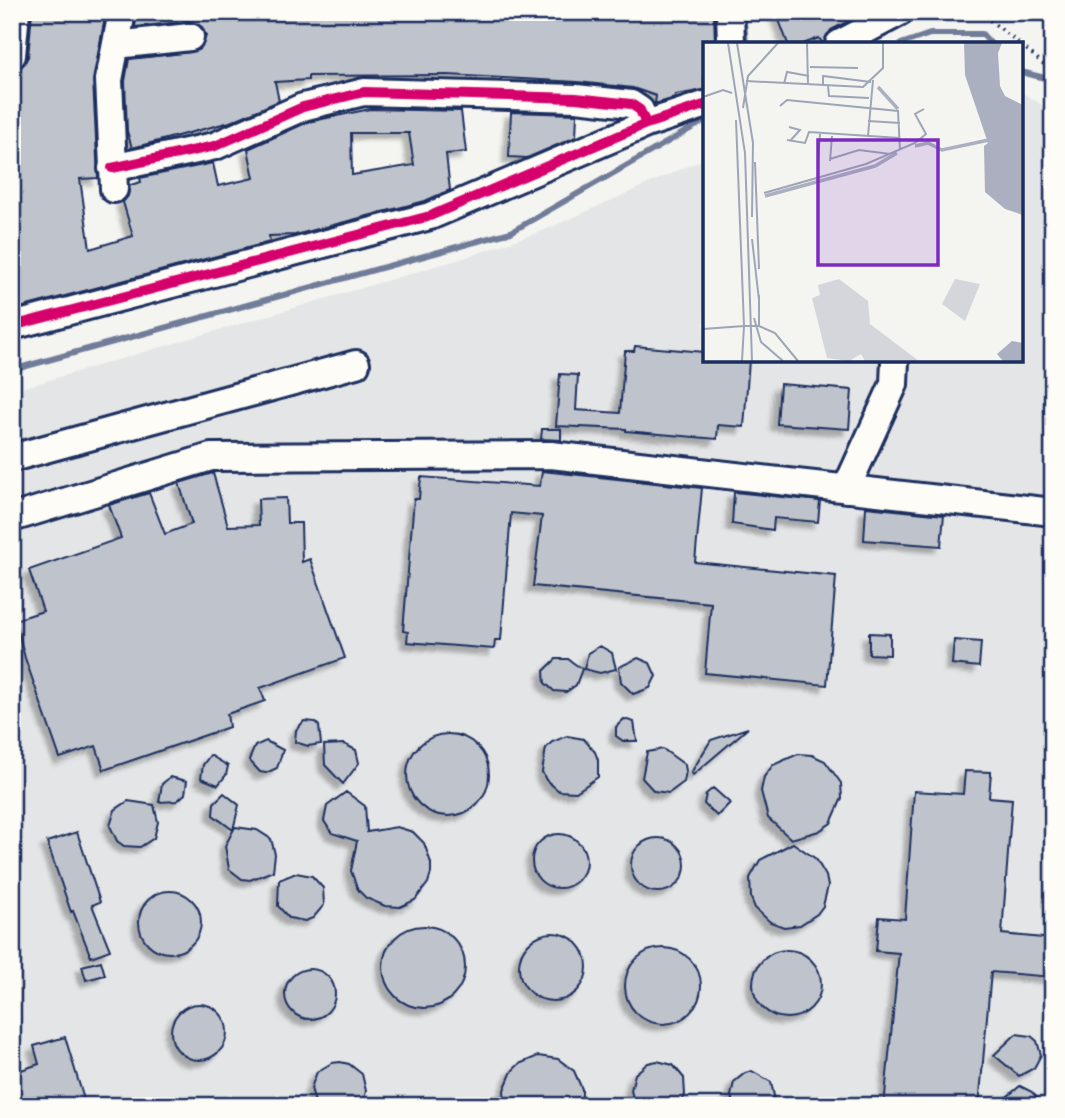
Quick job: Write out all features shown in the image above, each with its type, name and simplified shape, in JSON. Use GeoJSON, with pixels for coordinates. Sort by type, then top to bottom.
{"type":"FeatureCollection","features":[{"type":"Feature","properties":{"kind":"street"},"geometry":{"type":"LineString","coordinates":[[12,55],[16,12]]}},
{"type":"Feature","properties":{"kind":"street"},"geometry":{"type":"LineString","coordinates":[[122,12],[109,80],[113,179],[215,146],[303,107],[364,92],[576,98],[631,104],[640,110],[646,124]]}},
{"type":"Feature","properties":{"kind":"street"},"geometry":{"type":"LineString","coordinates":[[730,12],[731,42]]}},
{"type":"Feature","properties":{"kind":"street"},"geometry":{"type":"LineString","coordinates":[[843,42],[900,12]]}},
{"type":"Feature","properties":{"kind":"street"},"geometry":{"type":"LineString","coordinates":[[116,45],[190,37]]}},
{"type":"Feature","properties":{"kind":"street"},"geometry":{"type":"LineString","coordinates":[[12,326],[430,216],[646,124],[703,106]]}},
{"type":"Feature","properties":{"kind":"street"},"geometry":{"type":"LineString","coordinates":[[846,489],[894,384],[895,362]]}},
{"type":"Feature","properties":{"kind":"street"},"geometry":{"type":"LineString","coordinates":[[12,458],[356,364]]}},
{"type":"Feature","properties":{"kind":"street"},"geometry":{"type":"LineString","coordinates":[[12,518],[211,457],[551,455],[1053,512]]}},
{"type":"Feature","properties":{"kind":"path"},"geometry":{"type":"LineString","coordinates":[[963,12],[987,18],[1018,42]]}},
{"type":"Feature","properties":{"kind":"path"},"geometry":{"type":"LineString","coordinates":[[1023,46],[1053,72]]}},
{"type":"Feature","properties":{"kind":"shaded area"},"geometry":{"type":"Polygon","coordinates":[[[1023,93],[1053,112],[1053,1106],[12,1106],[12,391],[467,257],[545,230],[703,159],[703,362],[1023,362],[1023,93]]]}},
{"type":"Feature","properties":{"kind":"building"},"geometry":{"type":"Polygon","coordinates":[[[32,12],[106,12],[93,80],[98,178],[80,179],[90,249],[133,236],[123,202],[128,196],[130,185],[141,182],[140,178],[213,163],[218,186],[254,178],[248,149],[308,122],[370,109],[461,111],[466,152],[446,154],[450,190],[425,201],[295,235],[269,236],[270,242],[12,310],[15,73],[28,57],[32,12]],[[351,133],[352,175],[414,165],[409,133],[351,133]]]}},
{"type":"Feature","properties":{"kind":"building"},"geometry":{"type":"Polygon","coordinates":[[[137,12],[714,12],[715,42],[703,42],[703,90],[675,95],[675,98],[658,103],[655,103],[656,96],[633,88],[578,82],[448,75],[308,76],[308,80],[275,82],[279,101],[230,122],[132,148],[127,131],[125,81],[129,59],[192,52],[200,49],[206,36],[202,27],[189,21],[135,27],[137,12]]]}},
{"type":"Feature","properties":{"kind":"building"},"geometry":{"type":"Polygon","coordinates":[[[776,12],[866,12],[831,30],[824,42],[819,38],[808,42],[787,42],[776,12]]]}},
{"type":"Feature","properties":{"kind":"building"},"geometry":{"type":"Polygon","coordinates":[[[511,112],[577,114],[576,137],[527,158],[509,157],[511,112]]]}},
{"type":"Feature","properties":{"kind":"building"},"geometry":{"type":"Polygon","coordinates":[[[635,346],[703,352],[703,362],[749,362],[744,427],[718,425],[717,439],[626,429],[556,426],[560,374],[578,375],[576,410],[620,413],[625,351],[634,351],[635,346]]]}},
{"type":"Feature","properties":{"kind":"building"},"geometry":{"type":"Polygon","coordinates":[[[780,384],[852,390],[849,429],[777,424],[780,384]]]}},
{"type":"Feature","properties":{"kind":"building"},"geometry":{"type":"Polygon","coordinates":[[[542,429],[561,429],[561,440],[541,439],[542,429]]]}},
{"type":"Feature","properties":{"kind":"building"},"geometry":{"type":"Polygon","coordinates":[[[542,471],[702,488],[695,562],[836,576],[827,685],[705,673],[711,603],[533,586],[542,516],[511,513],[501,640],[495,640],[494,649],[407,642],[408,632],[403,631],[414,499],[419,499],[421,477],[540,486],[542,471]]]}},
{"type":"Feature","properties":{"kind":"building"},"geometry":{"type":"Polygon","coordinates":[[[213,473],[228,526],[259,525],[258,499],[286,498],[287,523],[301,523],[302,562],[310,559],[345,658],[260,688],[265,701],[227,714],[229,727],[104,770],[96,746],[60,758],[25,658],[15,620],[43,611],[29,570],[121,538],[109,505],[149,493],[165,534],[192,524],[179,483],[213,473]]]}},
{"type":"Feature","properties":{"kind":"building"},"geometry":{"type":"Polygon","coordinates":[[[734,492],[820,501],[818,522],[774,518],[773,530],[732,524],[734,492]]]}},
{"type":"Feature","properties":{"kind":"building"},"geometry":{"type":"Polygon","coordinates":[[[866,507],[944,515],[941,546],[864,540],[866,507]]]}},
{"type":"Feature","properties":{"kind":"building"},"geometry":{"type":"Polygon","coordinates":[[[869,633],[890,634],[890,655],[869,654],[869,633]]]}},
{"type":"Feature","properties":{"kind":"building"},"geometry":{"type":"Polygon","coordinates":[[[954,640],[981,642],[979,667],[952,664],[954,640]]]}},
{"type":"Feature","properties":{"kind":"building"},"geometry":{"type":"Polygon","coordinates":[[[600,646],[612,653],[616,669],[600,673],[584,669],[588,653],[600,646]]]}},
{"type":"Feature","properties":{"kind":"building"},"geometry":{"type":"Polygon","coordinates":[[[638,658],[650,663],[656,676],[650,688],[633,694],[621,682],[619,667],[638,658]]]}},
{"type":"Feature","properties":{"kind":"building"},"geometry":{"type":"Polygon","coordinates":[[[556,659],[568,659],[582,669],[576,685],[566,692],[554,691],[545,683],[544,671],[556,659]]]}},
{"type":"Feature","properties":{"kind":"building"},"geometry":{"type":"Polygon","coordinates":[[[624,719],[634,722],[637,741],[623,741],[616,736],[616,727],[624,719]]]}},
{"type":"Feature","properties":{"kind":"building"},"geometry":{"type":"Polygon","coordinates":[[[304,721],[315,722],[319,726],[321,744],[308,746],[295,742],[296,730],[304,721]]]}},
{"type":"Feature","properties":{"kind":"building"},"geometry":{"type":"Polygon","coordinates":[[[748,728],[693,775],[691,773],[711,740],[748,728]]]}},
{"type":"Feature","properties":{"kind":"building"},"geometry":{"type":"Polygon","coordinates":[[[440,734],[456,734],[471,741],[482,752],[489,767],[486,791],[477,804],[456,816],[440,816],[425,809],[414,798],[407,783],[407,767],[414,752],[425,741],[440,734]]]}},
{"type":"Feature","properties":{"kind":"building"},"geometry":{"type":"Polygon","coordinates":[[[567,736],[584,739],[598,760],[598,777],[576,792],[559,791],[546,780],[542,772],[546,748],[552,742],[567,736]]]}},
{"type":"Feature","properties":{"kind":"building"},"geometry":{"type":"Polygon","coordinates":[[[266,741],[283,750],[277,768],[266,773],[260,772],[249,760],[255,746],[266,741]]]}},
{"type":"Feature","properties":{"kind":"building"},"geometry":{"type":"Polygon","coordinates":[[[344,744],[356,750],[359,763],[343,784],[325,765],[324,745],[344,744]]]}},
{"type":"Feature","properties":{"kind":"building"},"geometry":{"type":"Polygon","coordinates":[[[663,749],[685,765],[686,771],[684,782],[669,793],[654,791],[642,778],[647,752],[663,749]]]}},
{"type":"Feature","properties":{"kind":"building"},"geometry":{"type":"Polygon","coordinates":[[[798,754],[812,755],[825,761],[841,783],[842,798],[831,823],[819,831],[791,839],[768,818],[761,791],[764,777],[773,765],[798,754]]]}},
{"type":"Feature","properties":{"kind":"building"},"geometry":{"type":"Polygon","coordinates":[[[210,755],[228,766],[226,775],[218,785],[201,778],[203,765],[210,755]]]}},
{"type":"Feature","properties":{"kind":"building"},"geometry":{"type":"Polygon","coordinates":[[[965,771],[991,772],[989,797],[1012,799],[1002,934],[1053,939],[1053,977],[991,972],[979,1106],[884,1106],[899,953],[876,951],[879,917],[905,919],[914,791],[963,794],[965,771]]]}},
{"type":"Feature","properties":{"kind":"building"},"geometry":{"type":"Polygon","coordinates":[[[170,777],[187,781],[185,794],[177,801],[159,802],[162,784],[170,777]]]}},
{"type":"Feature","properties":{"kind":"building"},"geometry":{"type":"Polygon","coordinates":[[[713,788],[730,803],[717,816],[704,804],[706,794],[713,788]]]}},
{"type":"Feature","properties":{"kind":"building"},"geometry":{"type":"Polygon","coordinates":[[[346,792],[365,806],[367,832],[397,827],[413,832],[424,843],[431,863],[431,873],[428,883],[415,900],[400,907],[385,906],[366,898],[358,890],[351,871],[357,841],[332,833],[324,821],[327,806],[346,792]]]}},
{"type":"Feature","properties":{"kind":"building"},"geometry":{"type":"Polygon","coordinates":[[[224,793],[239,805],[233,830],[213,815],[214,803],[224,793]]]}},
{"type":"Feature","properties":{"kind":"building"},"geometry":{"type":"Polygon","coordinates":[[[128,801],[154,805],[158,822],[154,838],[140,847],[124,846],[117,841],[110,826],[115,810],[128,801]]]}},
{"type":"Feature","properties":{"kind":"building"},"geometry":{"type":"Polygon","coordinates":[[[235,827],[257,830],[271,839],[275,854],[273,871],[250,880],[242,879],[229,869],[225,846],[235,827]]]}},
{"type":"Feature","properties":{"kind":"building"},"geometry":{"type":"Polygon","coordinates":[[[77,832],[100,902],[92,905],[110,950],[91,957],[73,911],[71,912],[47,842],[77,832]]]}},
{"type":"Feature","properties":{"kind":"building"},"geometry":{"type":"Polygon","coordinates":[[[564,834],[574,838],[582,846],[586,861],[582,876],[574,884],[554,888],[544,884],[536,876],[532,856],[536,846],[544,838],[564,834]]]}},
{"type":"Feature","properties":{"kind":"building"},"geometry":{"type":"Polygon","coordinates":[[[658,838],[677,846],[685,865],[677,884],[658,892],[639,884],[631,865],[639,846],[658,838]]]}},
{"type":"Feature","properties":{"kind":"building"},"geometry":{"type":"Polygon","coordinates":[[[793,843],[816,859],[826,876],[828,886],[823,906],[817,914],[800,925],[784,927],[770,922],[755,908],[751,898],[750,878],[760,860],[793,843]]]}},
{"type":"Feature","properties":{"kind":"building"},"geometry":{"type":"Polygon","coordinates":[[[296,873],[312,876],[323,888],[324,905],[313,918],[305,921],[289,918],[278,906],[279,880],[296,873]]]}},
{"type":"Feature","properties":{"kind":"building"},"geometry":{"type":"Polygon","coordinates":[[[164,891],[176,891],[192,900],[199,910],[199,934],[192,944],[176,953],[164,953],[153,948],[144,939],[139,928],[139,916],[144,905],[153,896],[164,891]]]}},
{"type":"Feature","properties":{"kind":"building"},"geometry":{"type":"Polygon","coordinates":[[[424,926],[440,929],[453,938],[462,951],[465,967],[462,983],[453,996],[440,1005],[424,1008],[408,1005],[395,996],[386,983],[383,967],[386,951],[395,938],[408,929],[424,926]]]}},
{"type":"Feature","properties":{"kind":"building"},"geometry":{"type":"Polygon","coordinates":[[[553,933],[566,936],[577,943],[584,954],[587,967],[584,980],[577,991],[566,998],[553,1001],[540,998],[529,991],[522,980],[519,967],[522,954],[529,943],[540,936],[553,933]]]}},
{"type":"Feature","properties":{"kind":"building"},"geometry":{"type":"Polygon","coordinates":[[[656,948],[670,948],[684,954],[695,965],[701,986],[698,1001],[690,1013],[670,1024],[656,1024],[642,1018],[631,1007],[625,993],[625,979],[631,965],[642,954],[656,948]]]}},
{"type":"Feature","properties":{"kind":"building"},"geometry":{"type":"Polygon","coordinates":[[[787,950],[800,953],[811,960],[818,971],[821,984],[818,997],[811,1008],[800,1015],[787,1018],[774,1015],[763,1008],[756,997],[753,984],[756,971],[763,960],[774,953],[787,950]]]}},
{"type":"Feature","properties":{"kind":"building"},"geometry":{"type":"Polygon","coordinates":[[[101,961],[105,975],[86,980],[82,966],[101,961]]]}},
{"type":"Feature","properties":{"kind":"building"},"geometry":{"type":"Polygon","coordinates":[[[310,969],[328,976],[335,994],[328,1012],[310,1019],[292,1012],[285,994],[292,976],[310,969]]]}},
{"type":"Feature","properties":{"kind":"building"},"geometry":{"type":"Polygon","coordinates":[[[199,1004],[210,1006],[219,1012],[225,1021],[225,1043],[219,1052],[210,1058],[199,1060],[188,1058],[179,1052],[173,1043],[171,1032],[173,1021],[179,1012],[188,1006],[199,1004]]]}},
{"type":"Feature","properties":{"kind":"building"},"geometry":{"type":"Polygon","coordinates":[[[1016,1034],[1031,1036],[1037,1041],[1041,1055],[1034,1068],[1019,1076],[994,1055],[1016,1034]]]}},
{"type":"Feature","properties":{"kind":"building"},"geometry":{"type":"Polygon","coordinates":[[[65,1037],[86,1106],[51,1106],[49,1098],[24,1106],[12,1106],[12,1073],[39,1064],[34,1046],[65,1037]]]}},
{"type":"Feature","properties":{"kind":"building"},"geometry":{"type":"Polygon","coordinates":[[[538,1056],[558,1059],[574,1071],[582,1089],[582,1106],[505,1106],[504,1090],[512,1071],[519,1064],[538,1056]]]}},
{"type":"Feature","properties":{"kind":"building"},"geometry":{"type":"Polygon","coordinates":[[[657,1061],[673,1065],[684,1078],[685,1095],[679,1106],[638,1106],[633,1098],[631,1090],[635,1074],[648,1063],[657,1061]]]}},
{"type":"Feature","properties":{"kind":"building"},"geometry":{"type":"Polygon","coordinates":[[[332,1063],[349,1064],[362,1074],[366,1091],[361,1106],[316,1106],[311,1088],[317,1072],[332,1063]]]}},
{"type":"Feature","properties":{"kind":"building"},"geometry":{"type":"Polygon","coordinates":[[[752,1071],[771,1082],[774,1096],[770,1106],[735,1106],[731,1096],[734,1082],[752,1071]]]}},
{"type":"Feature","properties":{"kind":"building"},"geometry":{"type":"Polygon","coordinates":[[[1020,1086],[1032,1092],[1044,1106],[996,1106],[1020,1086]]]}},
{"type":"Feature","properties":{"kind":"waterway"},"geometry":{"type":"LineString","coordinates":[[743,12],[746,42]]}},
{"type":"Feature","properties":{"kind":"waterway"},"geometry":{"type":"LineString","coordinates":[[907,42],[930,34],[982,34],[989,42]]}},
{"type":"Feature","properties":{"kind":"waterway"},"geometry":{"type":"LineString","coordinates":[[1023,72],[1053,80]]}},
{"type":"Feature","properties":{"kind":"waterway"},"geometry":{"type":"LineString","coordinates":[[12,370],[511,232],[703,122]]}},
{"type":"Feature","properties":{"kind":"cycle path"},"geometry":{"type":"LineString","coordinates":[[112,168],[215,146],[303,107],[364,92],[576,98],[631,104],[640,110],[646,124]]}},
{"type":"Feature","properties":{"kind":"cycle path"},"geometry":{"type":"LineString","coordinates":[[12,326],[430,216],[646,124],[703,105]]}}]}
